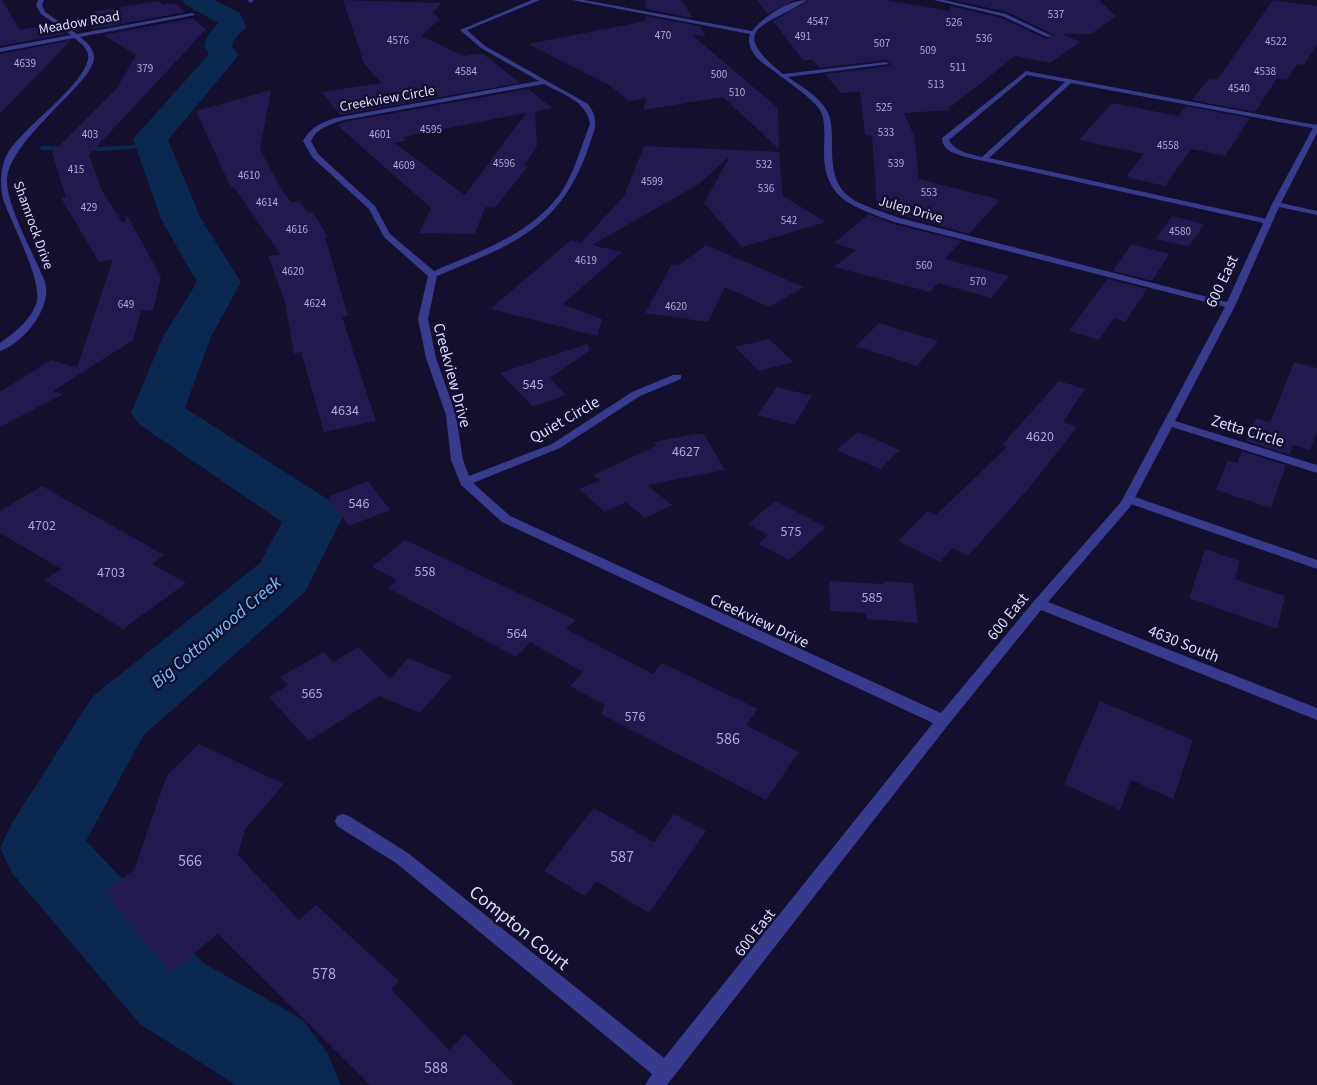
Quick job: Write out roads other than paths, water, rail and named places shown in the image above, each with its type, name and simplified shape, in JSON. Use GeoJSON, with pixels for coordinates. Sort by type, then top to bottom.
{"type":"FeatureCollection","features":[{"type":"Feature","properties":{"kind":"street","name":"Shamrock Drive"},"geometry":{"type":"LineString","coordinates":[[0,348],[15,336],[35,314],[43,296],[30,255],[7,199],[3,181],[6,166],[11,154],[88,68],[91,53],[85,43],[43,13],[39,5],[40,0]]}},
{"type":"Feature","properties":{"kind":"street"},"geometry":{"type":"LineString","coordinates":[[433,275],[508,242],[540,219],[562,196],[593,124],[592,114],[586,105],[483,47],[463,30],[537,0]]}},
{"type":"Feature","properties":{"kind":"street"},"geometry":{"type":"LineString","coordinates":[[576,0],[752,33],[770,17],[804,0]]}},
{"type":"Feature","properties":{"kind":"street"},"geometry":{"type":"LineString","coordinates":[[937,0],[998,13],[1049,36]]}},
{"type":"Feature","properties":{"kind":"street","name":"Meadow Road"},"geometry":{"type":"LineString","coordinates":[[0,50],[192,15]]}},
{"type":"Feature","properties":{"kind":"street","name":"Julep Drive"},"geometry":{"type":"LineString","coordinates":[[752,33],[750,41],[753,50],[812,97],[824,110],[827,123],[829,173],[834,188],[850,202],[897,220],[1230,306]]}},
{"type":"Feature","properties":{"kind":"street"},"geometry":{"type":"LineString","coordinates":[[784,76],[886,64]]}},
{"type":"Feature","properties":{"kind":"street"},"geometry":{"type":"LineString","coordinates":[[1268,222],[984,159],[953,150],[946,144],[945,140],[1026,72],[1317,126]]}},
{"type":"Feature","properties":{"kind":"street"},"geometry":{"type":"LineString","coordinates":[[984,159],[1070,81]]}},
{"type":"Feature","properties":{"kind":"street","name":"Creekview Circle"},"geometry":{"type":"LineString","coordinates":[[433,275],[387,235],[372,208],[315,154],[307,141],[308,136],[326,124],[356,115],[544,82]]}},
{"type":"Feature","properties":{"kind":"street","name":"600 East"},"geometry":{"type":"LineString","coordinates":[[660,1079],[943,721],[1039,604],[1129,499],[1230,306],[1276,204],[1317,126]]}},
{"type":"Feature","properties":{"kind":"street"},"geometry":{"type":"LineString","coordinates":[[1276,204],[1317,213]]}},
{"type":"Feature","properties":{"kind":"street","name":"Creekview Drive"},"geometry":{"type":"LineString","coordinates":[[433,275],[423,318],[431,358],[451,415],[457,460],[465,482],[506,519],[943,721]]}},
{"type":"Feature","properties":{"kind":"street","name":"Quiet Circle"},"geometry":{"type":"LineString","coordinates":[[465,482],[556,446],[636,394],[677,377]]}},
{"type":"Feature","properties":{"kind":"street","name":"Zetta Circle"},"geometry":{"type":"LineString","coordinates":[[1168,423],[1317,469]]}},
{"type":"Feature","properties":{"kind":"street"},"geometry":{"type":"LineString","coordinates":[[1129,499],[1317,565]]}},
{"type":"Feature","properties":{"kind":"street","name":"4630 South"},"geometry":{"type":"LineString","coordinates":[[1039,604],[1317,714]]}},
{"type":"Feature","properties":{"kind":"street","name":"Compton Court"},"geometry":{"type":"LineString","coordinates":[[343,821],[402,858],[660,1079]]}},
{"type":"Feature","properties":{"kind":"waterway","name":"Big Cottonwood Creek"},"geometry":{"type":"LineString","coordinates":[[195,0],[231,19],[232,27],[221,37],[218,46],[224,55],[150,139],[181,219],[219,282],[186,339],[157,413],[314,517],[283,577],[118,716],[40,848],[171,993],[270,1053],[294,1085]]}},
{"type":"Feature","properties":{"kind":"waterway"},"geometry":{"type":"LineString","coordinates":[[42,148],[100,149],[152,146]]}}]}
